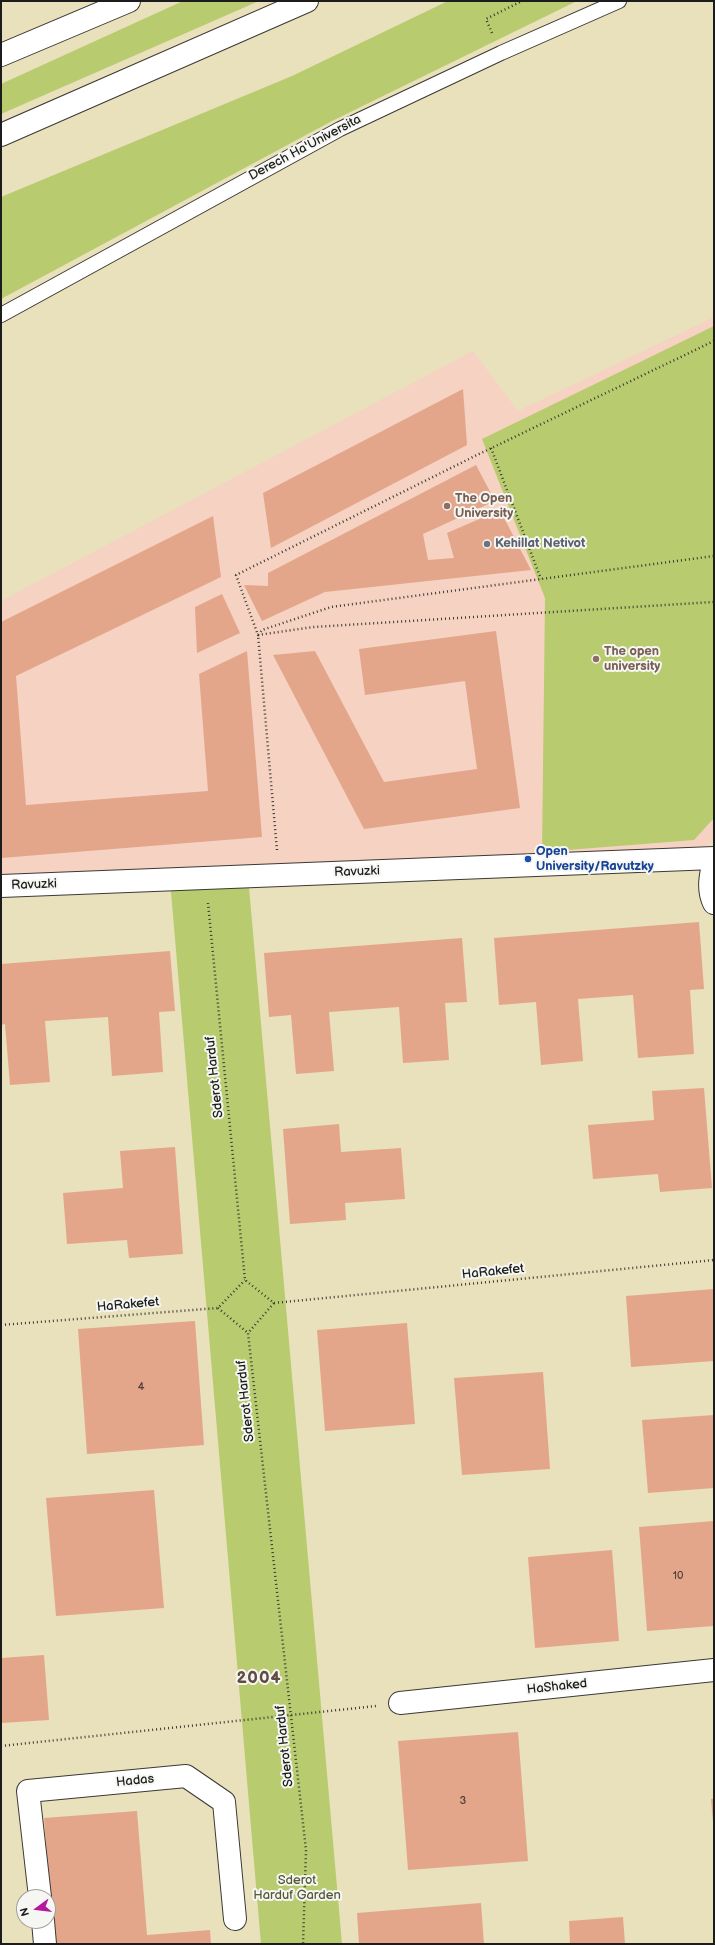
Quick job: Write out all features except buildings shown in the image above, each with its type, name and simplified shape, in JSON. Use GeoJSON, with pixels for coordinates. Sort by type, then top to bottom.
{"type":"FeatureCollection","features":[{"type":"Feature","properties":{"kind":"main road"},"geometry":{"type":"LineString","coordinates":[[1,55],[128,1]]}},
{"type":"Feature","properties":{"kind":"main road"},"geometry":{"type":"LineString","coordinates":[[1,135],[307,1]]}},
{"type":"Feature","properties":{"kind":"main road"},"geometry":{"type":"LineString","coordinates":[[714,859],[710,879],[714,903]]}},
{"type":"Feature","properties":{"kind":"main road","name":"Ravuzki"},"geometry":{"type":"LineString","coordinates":[[1,886],[714,859]]}},
{"type":"Feature","properties":{"kind":"main road","name":"HaShaked"},"geometry":{"type":"LineString","coordinates":[[400,1703],[714,1670]]}},
{"type":"Feature","properties":{"kind":"main road","name":"Hadas"},"geometry":{"type":"LineString","coordinates":[[39,1889],[28,1791],[186,1776],[224,1802],[236,1919]]}},
{"type":"Feature","properties":{"kind":"main road"},"geometry":{"type":"LineString","coordinates":[[43,1929],[45,1944]]}},
{"type":"Feature","properties":{"kind":"lane","name":"Derech Ha'Universita"},"geometry":{"type":"LineString","coordinates":[[1,315],[340,129],[501,53],[619,1]]}},
{"type":"Feature","properties":{"kind":"path"},"geometry":{"type":"LineString","coordinates":[[501,53],[486,19],[522,1]]}},
{"type":"Feature","properties":{"kind":"path"},"geometry":{"type":"LineString","coordinates":[[277,851],[258,634],[236,575],[491,448],[714,341]]}},
{"type":"Feature","properties":{"kind":"path"},"geometry":{"type":"LineString","coordinates":[[491,448],[541,579]]}},
{"type":"Feature","properties":{"kind":"path"},"geometry":{"type":"LineString","coordinates":[[258,634],[262,630],[331,607],[714,556]]}},
{"type":"Feature","properties":{"kind":"path"},"geometry":{"type":"LineString","coordinates":[[258,634],[313,627],[714,602]]}},
{"type":"Feature","properties":{"kind":"path","name":"Sderot Harduf"},"geometry":{"type":"LineString","coordinates":[[206,878],[245,1280]]}},
{"type":"Feature","properties":{"kind":"path","name":"HaRakefet"},"geometry":{"type":"LineString","coordinates":[[274,1303],[714,1260]]}},
{"type":"Feature","properties":{"kind":"path"},"geometry":{"type":"LineString","coordinates":[[245,1280],[274,1303],[248,1333],[218,1308],[245,1280]]}},
{"type":"Feature","properties":{"kind":"path","name":"HaRakefet"},"geometry":{"type":"LineString","coordinates":[[1,1325],[218,1308]]}},
{"type":"Feature","properties":{"kind":"path","name":"Sderot Harduf"},"geometry":{"type":"LineString","coordinates":[[248,1333],[306,1850],[303,1944]]}},
{"type":"Feature","properties":{"kind":"path"},"geometry":{"type":"LineString","coordinates":[[1,1746],[292,1716],[400,1703]]}},
{"type":"Feature","properties":{"kind":"shaded area","name":"The Open University"},"geometry":{"type":"Polygon","coordinates":[[[714,317],[714,840],[706,848],[1,879],[1,601],[473,351],[518,411],[714,317]]]}},
{"type":"Feature","properties":{"kind":"green space"},"geometry":{"type":"Polygon","coordinates":[[[183,1],[259,1],[1,114],[1,84],[183,1]]]}},
{"type":"Feature","properties":{"kind":"green space"},"geometry":{"type":"Polygon","coordinates":[[[448,1],[577,1],[332,121],[1,299],[1,197],[292,76],[448,1]]]}},
{"type":"Feature","properties":{"kind":"green space"},"geometry":{"type":"Polygon","coordinates":[[[714,326],[714,818],[694,840],[542,852],[545,598],[482,439],[714,326]]]}},
{"type":"Feature","properties":{"kind":"green space","name":"Sderot Harduf Garden"},"geometry":{"type":"Polygon","coordinates":[[[248,876],[342,1944],[261,1944],[170,880],[248,876]]]}},
{"type":"Feature","properties":{"kind":"place","name":"The Open University"},"geometry":{"type":"Point","coordinates":[447,506]}},
{"type":"Feature","properties":{"kind":"place","name":"Kehillat Netivot"},"geometry":{"type":"Point","coordinates":[487,544]}},
{"type":"Feature","properties":{"kind":"place","name":"The open university"},"geometry":{"type":"Point","coordinates":[596,659]}},
{"type":"Feature","properties":{"kind":"place","name":"Open University/Ravutzky"},"geometry":{"type":"Point","coordinates":[528,859]}},
{"type":"Feature","properties":{"kind":"district","name":"2004"},"geometry":{"type":"Point","coordinates":[259,1679]}}]}
